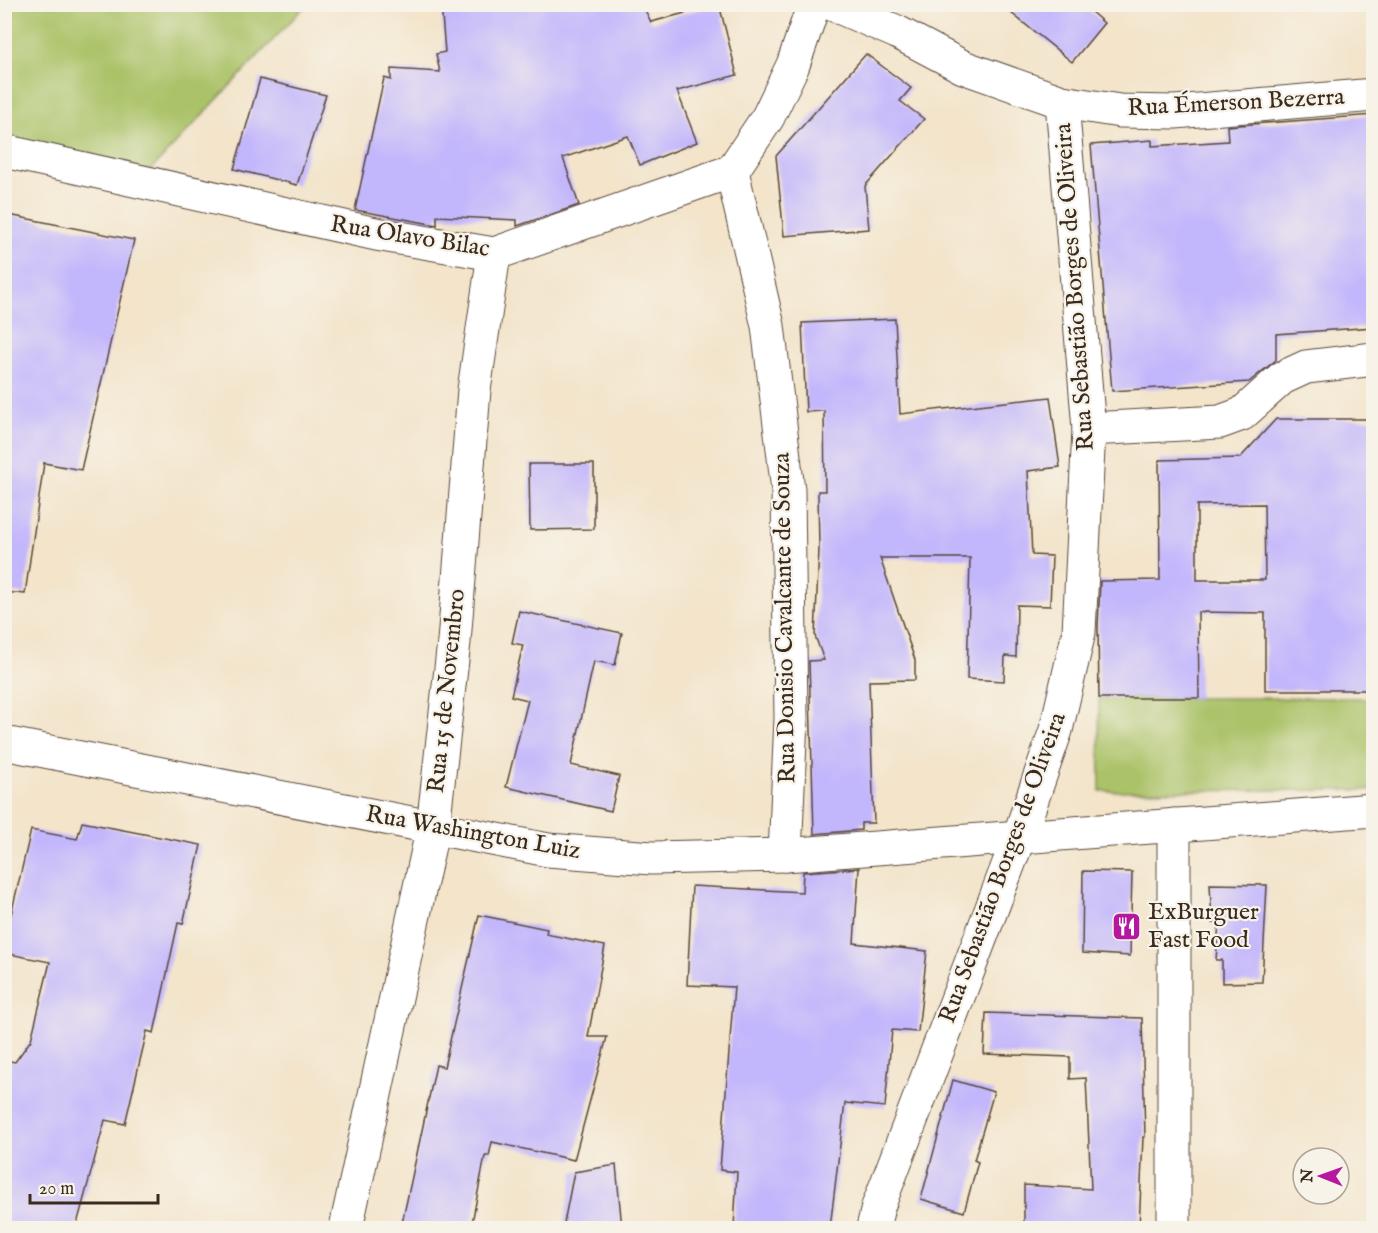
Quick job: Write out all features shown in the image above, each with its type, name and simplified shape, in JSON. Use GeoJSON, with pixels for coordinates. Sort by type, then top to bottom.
{"type":"FeatureCollection","features":[{"type":"Feature","properties":{"kind":"street"},"geometry":{"type":"LineString","coordinates":[[732,171],[773,107],[793,65],[813,4]]}},
{"type":"Feature","properties":{"kind":"street","name":"Rua Émerson Bezerra"},"geometry":{"type":"LineString","coordinates":[[832,4],[897,32],[963,67],[1062,102],[1120,111],[1175,112],[1374,95]]}},
{"type":"Feature","properties":{"kind":"street","name":"Rua Sebastião Borges de Oliveira"},"geometry":{"type":"LineString","coordinates":[[873,1228],[878,1207],[1019,837],[1056,730],[1079,632],[1089,429],[1062,102]]}},
{"type":"Feature","properties":{"kind":"street","name":"Rua Olavo Bilac"},"geometry":{"type":"LineString","coordinates":[[4,151],[376,234],[494,254],[732,171]]}},
{"type":"Feature","properties":{"kind":"street","name":"Rua Donisio Cavalcante de Souza"},"geometry":{"type":"LineString","coordinates":[[732,171],[768,326],[788,490],[791,718],[785,855]]}},
{"type":"Feature","properties":{"kind":"street","name":"Rua 15 de Novembro"},"geometry":{"type":"LineString","coordinates":[[346,1228],[434,827],[454,642],[474,390],[494,254]]}},
{"type":"Feature","properties":{"kind":"street"},"geometry":{"type":"LineString","coordinates":[[1089,429],[1220,422],[1242,414],[1282,378],[1306,367],[1374,359]]}},
{"type":"Feature","properties":{"kind":"street","name":"Rua Washington Luiz"},"geometry":{"type":"LineString","coordinates":[[4,744],[560,851],[652,858],[785,855],[1374,810]]}},
{"type":"Feature","properties":{"kind":"street"},"geometry":{"type":"LineString","coordinates":[[1174,825],[1174,1228]]}},
{"type":"Feature","properties":{"kind":"green space"},"geometry":{"type":"Polygon","coordinates":[[[5,5],[306,5],[149,172],[5,136],[5,5]]]}},
{"type":"Feature","properties":{"kind":"green space"},"geometry":{"type":"Polygon","coordinates":[[[1099,698],[1373,698],[1373,790],[1100,791],[1099,698]]]}},
{"type":"Feature","properties":{"kind":"building"},"geometry":{"type":"Polygon","coordinates":[[[441,4],[642,4],[651,22],[719,4],[737,75],[677,91],[697,142],[640,165],[628,136],[563,158],[579,205],[517,226],[517,220],[437,216],[437,225],[355,210],[384,78],[391,80],[391,69],[440,72],[436,54],[445,52],[441,4]]]}},
{"type":"Feature","properties":{"kind":"building"},"geometry":{"type":"Polygon","coordinates":[[[1000,4],[1082,4],[1104,23],[1072,62],[1000,4]]]}},
{"type":"Feature","properties":{"kind":"building"},"geometry":{"type":"Polygon","coordinates":[[[866,54],[911,88],[900,101],[924,119],[865,186],[869,229],[784,236],[776,156],[866,54]]]}},
{"type":"Feature","properties":{"kind":"building"},"geometry":{"type":"Polygon","coordinates":[[[260,79],[326,95],[297,185],[234,169],[260,79]]]}},
{"type":"Feature","properties":{"kind":"building"},"geometry":{"type":"Polygon","coordinates":[[[1374,115],[1374,327],[1276,334],[1276,360],[1249,382],[1112,391],[1091,145],[1152,140],[1152,146],[1228,141],[1227,126],[1374,115]]]}},
{"type":"Feature","properties":{"kind":"building"},"geometry":{"type":"Polygon","coordinates":[[[4,214],[134,240],[81,470],[44,463],[25,594],[4,592],[4,214]]]}},
{"type":"Feature","properties":{"kind":"building"},"geometry":{"type":"Polygon","coordinates":[[[895,319],[900,414],[1050,397],[1060,467],[1028,471],[1032,555],[1052,556],[1050,606],[1017,605],[1016,657],[1005,656],[1004,681],[967,679],[970,558],[880,558],[915,660],[915,680],[869,681],[874,823],[861,823],[861,830],[814,834],[809,661],[824,660],[815,636],[819,549],[818,491],[825,491],[824,411],[806,412],[802,323],[895,319]]]}},
{"type":"Feature","properties":{"kind":"building"},"geometry":{"type":"Polygon","coordinates":[[[1276,419],[1374,419],[1374,690],[1265,690],[1265,613],[1198,612],[1199,698],[1099,698],[1100,581],[1160,580],[1159,460],[1240,458],[1276,419]],[[1264,504],[1197,505],[1197,580],[1265,580],[1264,504]]]}},
{"type":"Feature","properties":{"kind":"building"},"geometry":{"type":"Polygon","coordinates":[[[529,464],[594,464],[594,529],[530,530],[529,464]]]}},
{"type":"Feature","properties":{"kind":"building"},"geometry":{"type":"Polygon","coordinates":[[[519,611],[622,633],[615,665],[594,661],[571,765],[619,776],[611,811],[506,787],[528,700],[511,696],[523,645],[512,643],[519,611]]]}},
{"type":"Feature","properties":{"kind":"building"},"geometry":{"type":"Polygon","coordinates":[[[82,822],[201,845],[183,924],[178,923],[154,1033],[147,1031],[125,1124],[105,1120],[76,1228],[4,1228],[4,1060],[15,1062],[31,1040],[50,962],[4,953],[4,944],[31,830],[77,839],[82,822]]]}},
{"type":"Feature","properties":{"kind":"building"},"geometry":{"type":"Polygon","coordinates":[[[859,868],[854,943],[927,951],[918,1032],[892,1030],[885,1107],[845,1103],[830,1228],[734,1228],[737,1172],[720,1170],[734,987],[687,985],[692,886],[802,892],[803,872],[859,868]]]}},
{"type":"Feature","properties":{"kind":"building"},"geometry":{"type":"Polygon","coordinates":[[[1083,871],[1132,872],[1130,956],[1082,953],[1083,871]]]}},
{"type":"Feature","properties":{"kind":"building"},"geometry":{"type":"Polygon","coordinates":[[[1210,884],[1267,885],[1262,982],[1222,983],[1222,960],[1216,960],[1219,923],[1212,923],[1210,884]]]}},
{"type":"Feature","properties":{"kind":"building"},"geometry":{"type":"Polygon","coordinates":[[[479,915],[547,929],[546,934],[605,946],[588,1037],[607,1037],[574,1160],[492,1142],[489,1156],[485,1156],[471,1228],[401,1228],[436,1065],[444,1067],[479,915]]]}},
{"type":"Feature","properties":{"kind":"building"},"geometry":{"type":"Polygon","coordinates":[[[986,1013],[1142,1018],[1145,1137],[1143,1137],[1139,1228],[1024,1228],[1024,1185],[1091,1189],[1086,1078],[1070,1079],[1070,1057],[984,1054],[986,1013]]]}},
{"type":"Feature","properties":{"kind":"building"},"geometry":{"type":"Polygon","coordinates":[[[953,1080],[994,1092],[974,1160],[978,1162],[964,1212],[921,1199],[953,1080]]]}},
{"type":"Feature","properties":{"kind":"building"},"geometry":{"type":"Polygon","coordinates":[[[616,1165],[622,1228],[563,1228],[574,1172],[616,1165]]]}},
{"type":"Feature","properties":{"kind":"place","name":"ExBurguer Fast Food"},"geometry":{"type":"Point","coordinates":[1127,926]}}]}
